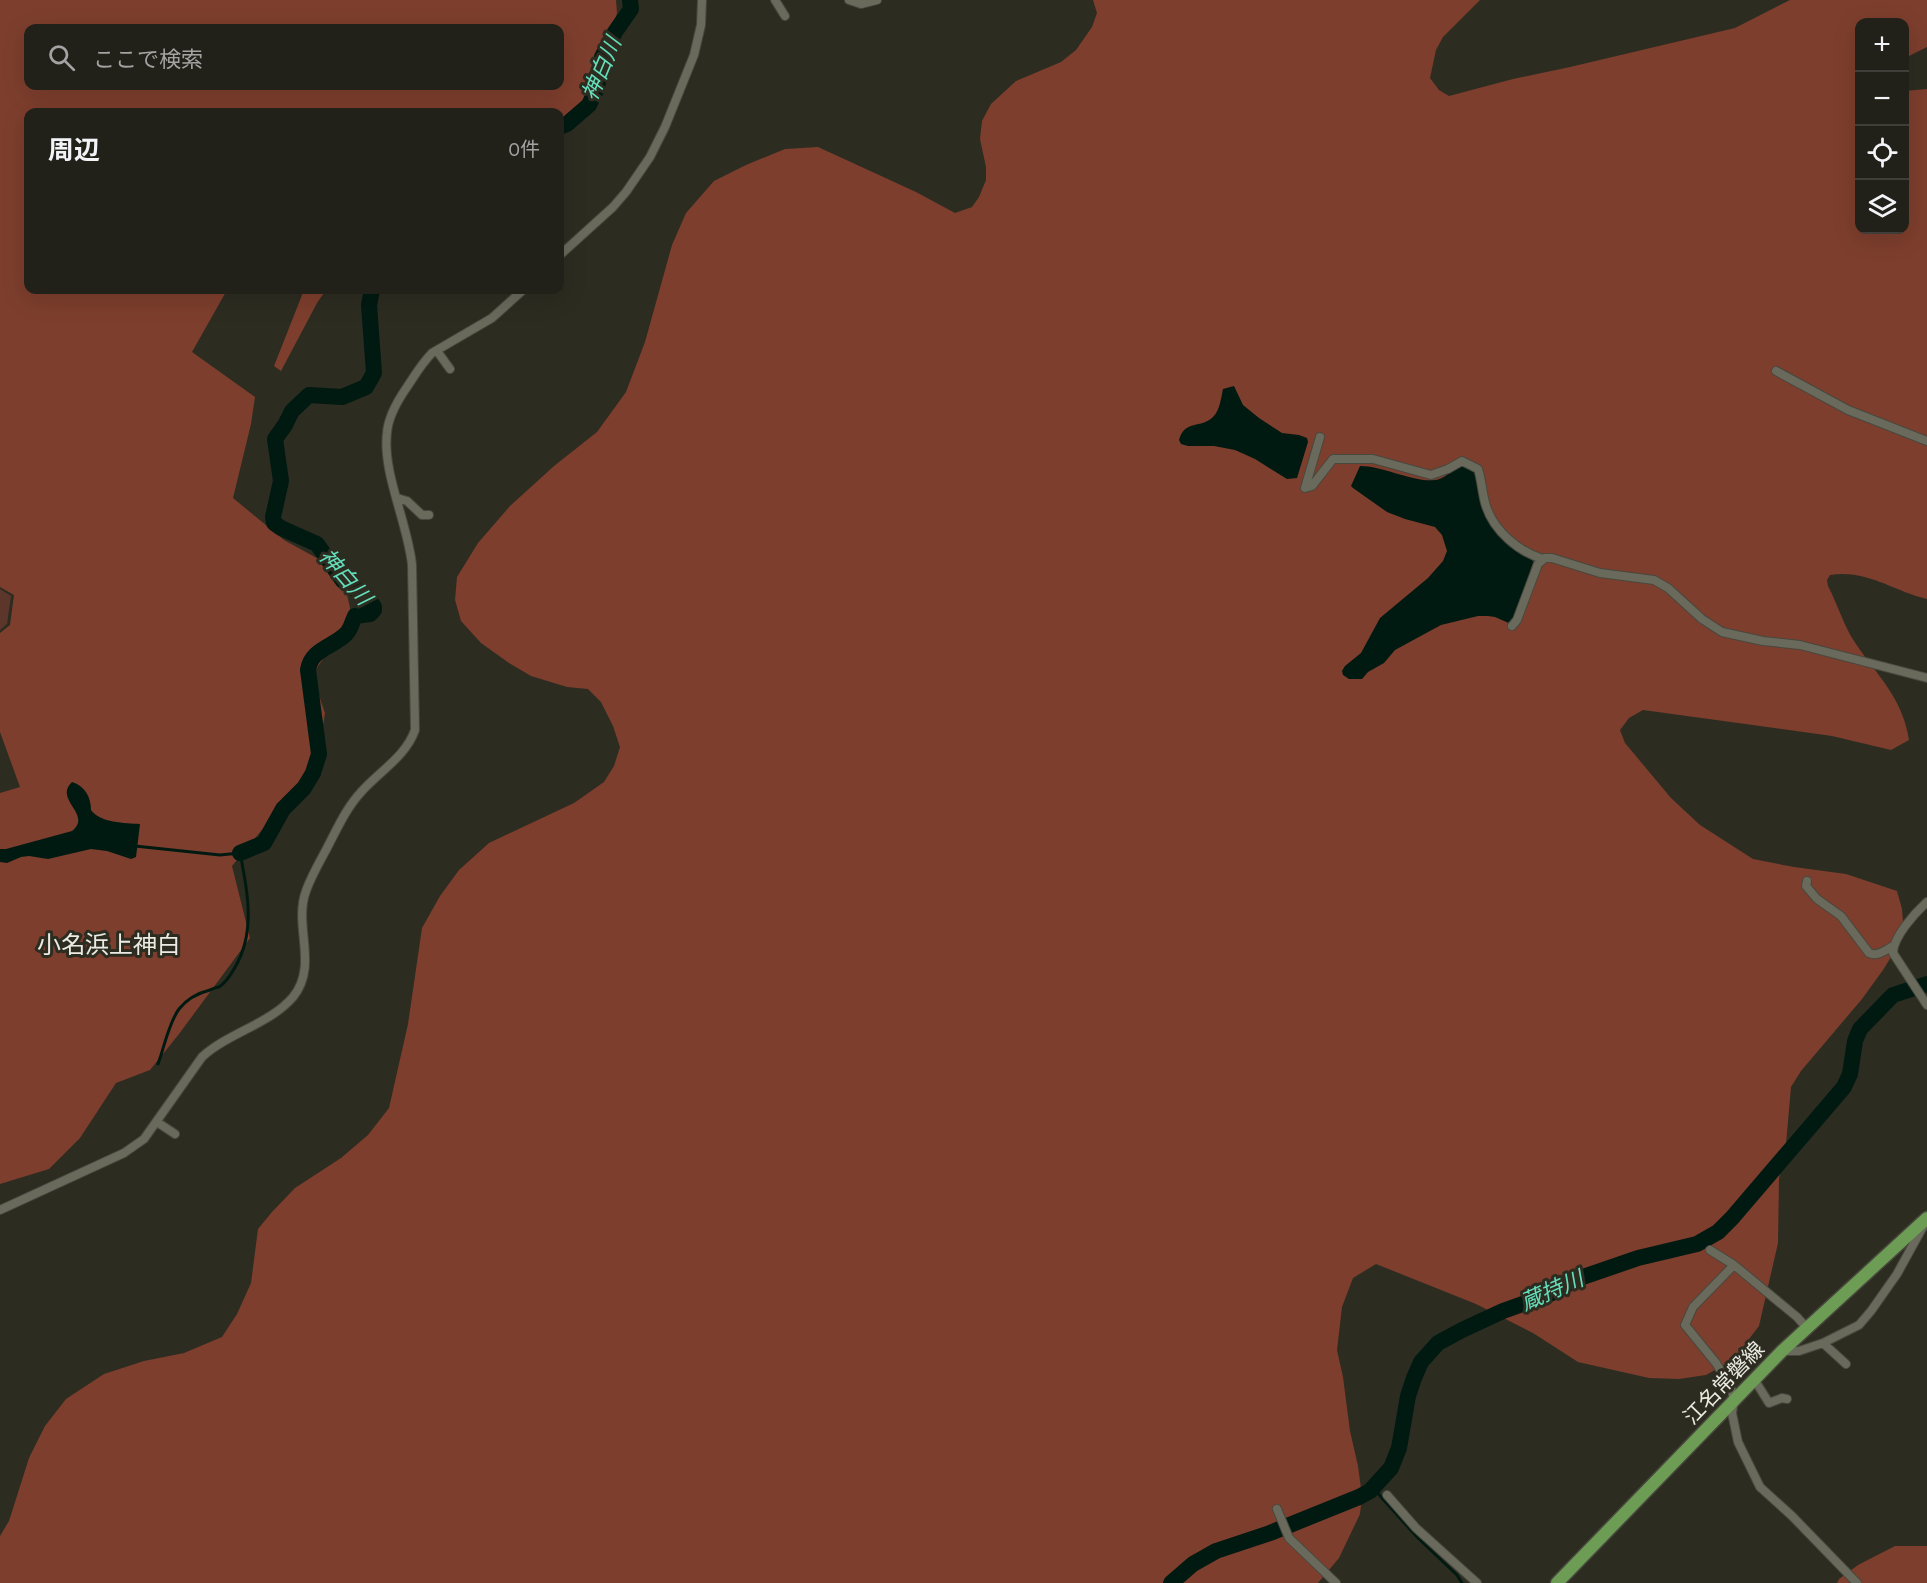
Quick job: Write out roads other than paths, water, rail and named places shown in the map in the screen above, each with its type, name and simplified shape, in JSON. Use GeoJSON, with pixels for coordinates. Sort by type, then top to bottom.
{"type":"FeatureCollection","features":[{"type":"Feature","properties":{"kind":"main road","name":"江名常磐線"},"geometry":{"type":"LineString","coordinates":[[1557,1583],[1806,1327],[1927,1219]]}},
{"type":"Feature","properties":{"kind":"street"},"geometry":{"type":"LineString","coordinates":[[564,251],[613,207],[650,157],[665,127],[693,56],[701,25],[702,0]]}},
{"type":"Feature","properties":{"kind":"street"},"geometry":{"type":"LineString","coordinates":[[775,0],[785,16]]}},
{"type":"Feature","properties":{"kind":"street"},"geometry":{"type":"LineString","coordinates":[[849,0],[861,4],[878,0]]}},
{"type":"Feature","properties":{"kind":"street"},"geometry":{"type":"LineString","coordinates":[[0,1210],[124,1153],[144,1139],[202,1057],[212,1048],[286,1004],[302,984],[305,973],[305,953],[301,909],[306,891],[345,812],[361,792],[401,754],[413,737],[416,717],[412,565],[410,547],[387,455],[389,421],[403,393],[426,359],[492,318],[519,294]]}},
{"type":"Feature","properties":{"kind":"street"},"geometry":{"type":"LineString","coordinates":[[437,351],[450,369]]}},
{"type":"Feature","properties":{"kind":"street"},"geometry":{"type":"LineString","coordinates":[[1776,371],[1848,410],[1927,441]]}},
{"type":"Feature","properties":{"kind":"street"},"geometry":{"type":"LineString","coordinates":[[1320,437],[1305,488],[1312,486],[1333,459],[1373,459],[1431,475],[1448,470],[1462,461],[1478,469],[1488,511],[1505,536],[1520,548],[1543,559],[1552,558],[1600,573],[1654,580],[1668,588],[1702,619],[1722,632],[1763,641],[1800,645],[1927,678]]}},
{"type":"Feature","properties":{"kind":"street"},"geometry":{"type":"LineString","coordinates":[[397,498],[407,501],[422,515],[429,515]]}},
{"type":"Feature","properties":{"kind":"street"},"geometry":{"type":"LineString","coordinates":[[1512,626],[1517,620],[1538,564],[1543,559]]}},
{"type":"Feature","properties":{"kind":"street"},"geometry":{"type":"LineString","coordinates":[[1807,881],[1806,886],[1816,898],[1841,916],[1869,952],[1878,954],[1893,946]]}},
{"type":"Feature","properties":{"kind":"street"},"geometry":{"type":"LineString","coordinates":[[1927,902],[1898,936],[1893,946],[1893,953],[1927,1005]]}},
{"type":"Feature","properties":{"kind":"street"},"geometry":{"type":"LineString","coordinates":[[158,1122],[175,1134]]}},
{"type":"Feature","properties":{"kind":"street"},"geometry":{"type":"LineString","coordinates":[[1782,1351],[1799,1351],[1823,1343],[1859,1325],[1897,1274],[1927,1219]]}},
{"type":"Feature","properties":{"kind":"street"},"geometry":{"type":"LineString","coordinates":[[1710,1250],[1734,1265],[1806,1327]]}},
{"type":"Feature","properties":{"kind":"street"},"geometry":{"type":"LineString","coordinates":[[1734,1265],[1693,1307],[1685,1325],[1716,1363],[1731,1388],[1734,1400],[1732,1413],[1738,1442],[1760,1487],[1804,1528],[1857,1583]]}},
{"type":"Feature","properties":{"kind":"street"},"geometry":{"type":"LineString","coordinates":[[1823,1343],[1846,1364]]}},
{"type":"Feature","properties":{"kind":"street"},"geometry":{"type":"LineString","coordinates":[[1754,1379],[1769,1403],[1782,1398],[1787,1399]]}},
{"type":"Feature","properties":{"kind":"street"},"geometry":{"type":"LineString","coordinates":[[1387,1495],[1416,1528],[1477,1583]]}},
{"type":"Feature","properties":{"kind":"street"},"geometry":{"type":"LineString","coordinates":[[1277,1509],[1289,1538],[1336,1583]]}},
{"type":"Feature","properties":{"kind":"waterway","name":"神白川"},"geometry":{"type":"LineString","coordinates":[[564,125],[589,105],[597,88],[602,57],[615,32],[631,9],[630,0]]}},
{"type":"Feature","properties":{"kind":"waterway","name":"神白川"},"geometry":{"type":"LineString","coordinates":[[240,853],[264,843],[283,809],[304,788],[313,773],[319,754],[308,670],[313,657],[346,634],[355,616],[370,614],[374,610],[368,598],[343,581],[317,544],[281,528],[274,523],[273,517],[281,481],[275,439],[292,411],[309,395],[342,397],[366,387],[374,373],[369,305],[371,294]]}},
{"type":"Feature","properties":{"kind":"waterway"},"geometry":{"type":"LineString","coordinates":[[135,846],[220,855],[240,853],[246,883],[248,927],[241,956],[227,979],[219,987],[193,997],[175,1014],[158,1064]]}},
{"type":"Feature","properties":{"kind":"waterway","name":"蔵持川"},"geometry":{"type":"LineString","coordinates":[[1171,1583],[1193,1564],[1216,1551],[1270,1533],[1370,1491],[1391,1468],[1399,1448],[1408,1396],[1414,1378],[1421,1362],[1438,1343],[1503,1311],[1548,1295],[1577,1279],[1638,1258],[1697,1244],[1718,1232],[1844,1087],[1850,1074],[1855,1041],[1860,1029],[1893,995],[1927,984]]}},
{"type":"Feature","properties":{"kind":"waterway"},"geometry":{"type":"LineString","coordinates":[[1373,1488],[1418,1538],[1457,1575],[1462,1583]]}},
{"type":"Feature","properties":{"kind":"district","name":"小名浜上神白"},"geometry":{"type":"Point","coordinates":[109,945]}}]}
